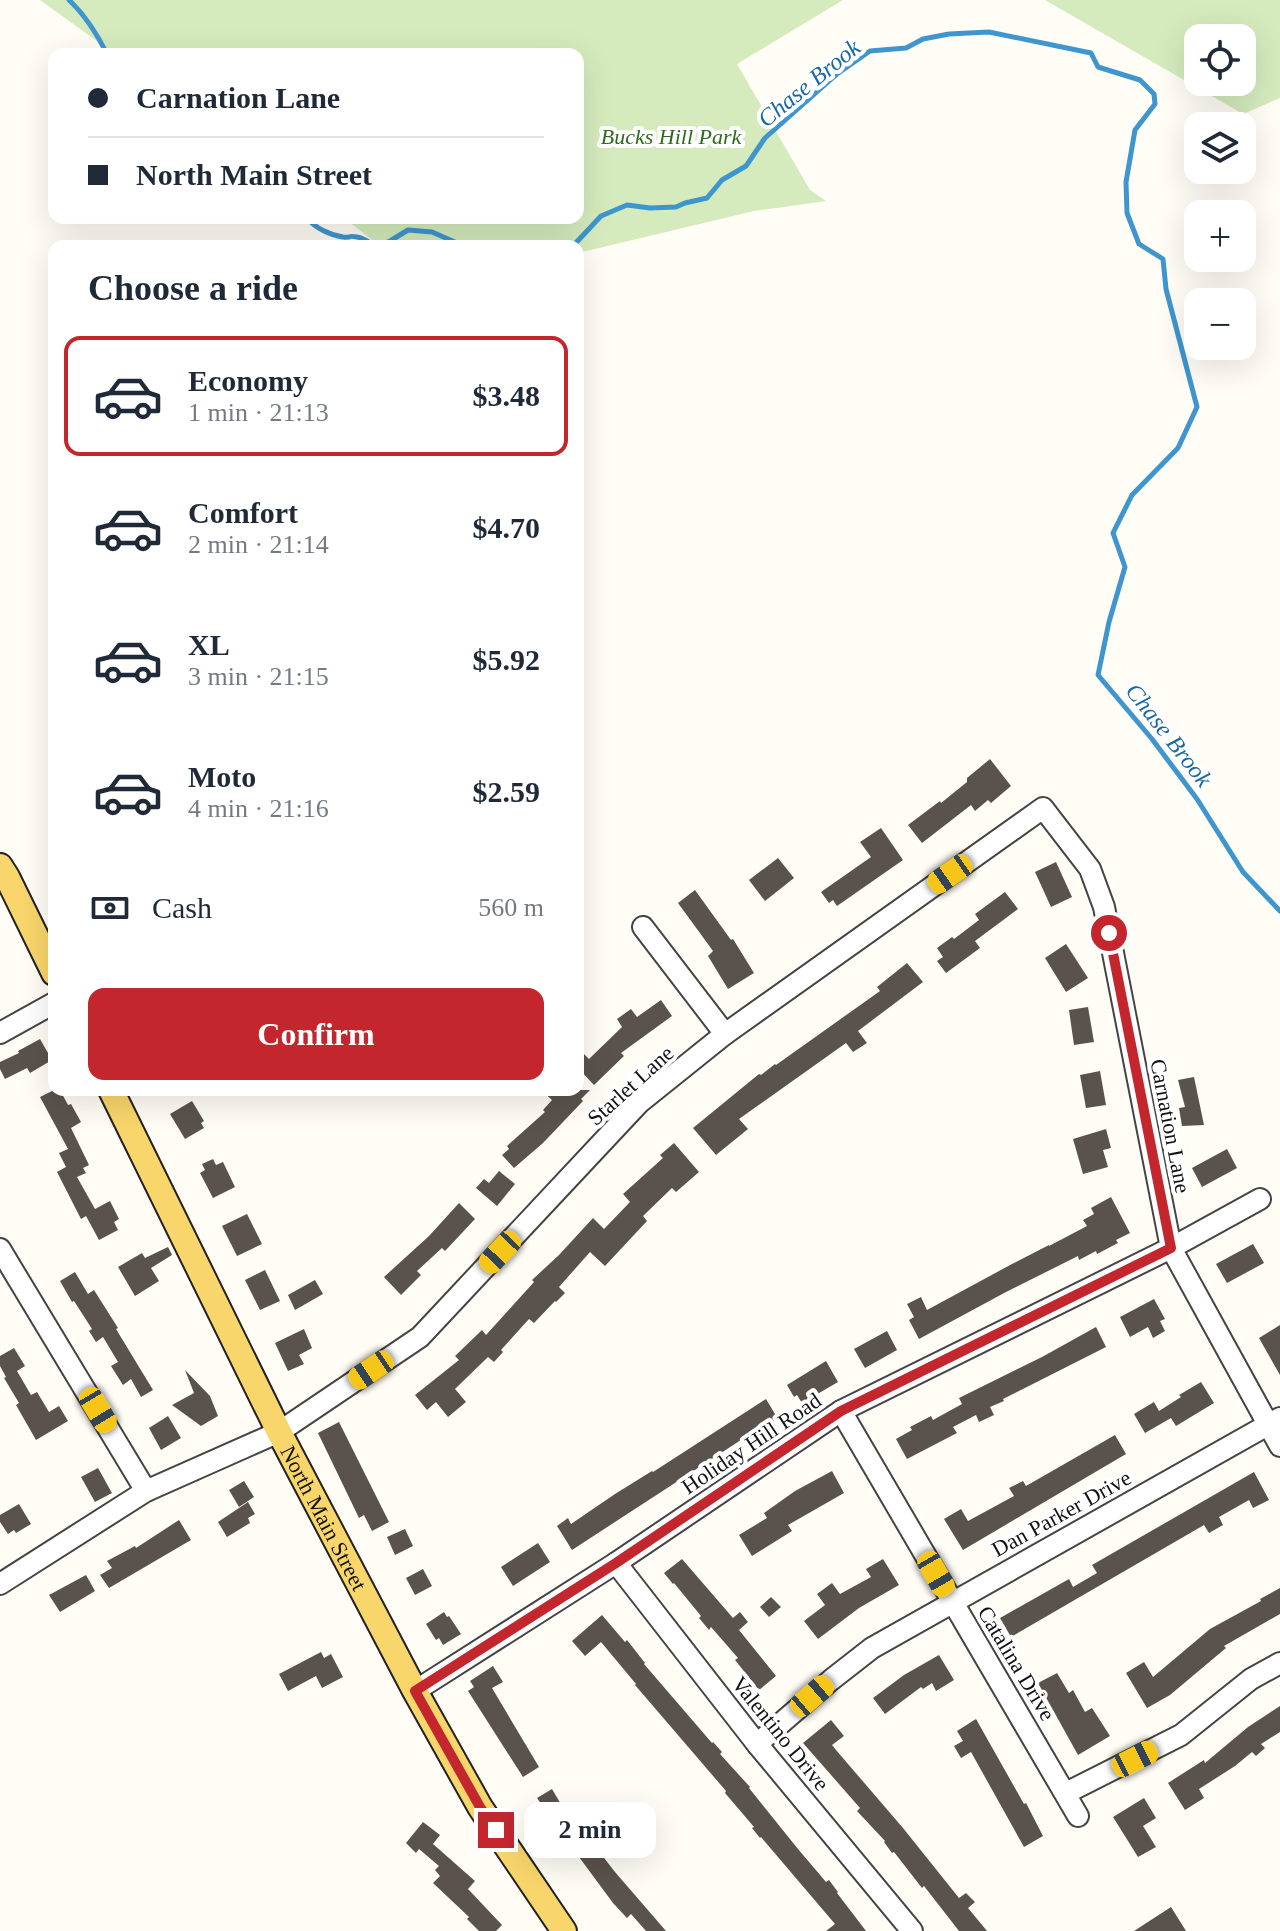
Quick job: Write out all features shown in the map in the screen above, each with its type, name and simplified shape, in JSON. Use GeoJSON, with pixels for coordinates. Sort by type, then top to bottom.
{"type":"FeatureCollection","features":[{"type":"Feature","properties":{"kind":"main road"},"geometry":{"type":"LineString","coordinates":[[2,873],[48,961]]}},
{"type":"Feature","properties":{"kind":"main road","name":"North Main Street"},"geometry":{"type":"LineString","coordinates":[[114,1096],[279,1432],[415,1691],[480,1807],[559,1929]]}},
{"type":"Feature","properties":{"kind":"street","name":"Starlet Lane"},"geometry":{"type":"LineString","coordinates":[[0,1584],[146,1491],[279,1432],[420,1337],[639,1103],[725,1034],[1043,808]]}},
{"type":"Feature","properties":{"kind":"street","name":"Carnation Lane"},"geometry":{"type":"LineString","coordinates":[[1043,808],[1090,869],[1104,907],[1171,1248],[1274,1421],[1280,1446]]}},
{"type":"Feature","properties":{"kind":"street"},"geometry":{"type":"LineString","coordinates":[[643,927],[725,1034]]}},
{"type":"Feature","properties":{"kind":"street"},"geometry":{"type":"LineString","coordinates":[[0,1033],[48,1006]]}},
{"type":"Feature","properties":{"kind":"street","name":"Holiday Hill Road"},"geometry":{"type":"LineString","coordinates":[[415,1691],[616,1563],[841,1411],[1171,1248],[1260,1199]]}},
{"type":"Feature","properties":{"kind":"street"},"geometry":{"type":"LineString","coordinates":[[0,1249],[146,1491]]}},
{"type":"Feature","properties":{"kind":"street","name":"Catalina Drive"},"geometry":{"type":"LineString","coordinates":[[841,1411],[1078,1816]]}},
{"type":"Feature","properties":{"kind":"street","name":"Dan Parker Drive"},"geometry":{"type":"LineString","coordinates":[[757,1744],[872,1648],[1274,1421]]}},
{"type":"Feature","properties":{"kind":"street","name":"Valentino Drive"},"geometry":{"type":"LineString","coordinates":[[616,1563],[757,1744],[912,1931]]}},
{"type":"Feature","properties":{"kind":"street"},"geometry":{"type":"LineString","coordinates":[[1066,1793],[1181,1735],[1251,1679],[1280,1663]]}},
{"type":"Feature","properties":{"kind":"green space","name":"Bucks Hill Park"},"geometry":{"type":"Polygon","coordinates":[[[40,0],[843,0],[737,64],[810,190],[826,201],[754,211],[584,252],[584,240],[372,240],[352,224],[584,224],[584,48],[107,48],[40,0]]]}},
{"type":"Feature","properties":{"kind":"green space"},"geometry":{"type":"Polygon","coordinates":[[[1045,0],[1280,0],[1280,98],[1248,112],[1240,112],[1212,96],[1256,96],[1256,24],[1184,24],[1184,80],[1045,0]]]}},
{"type":"Feature","properties":{"kind":"building"},"geometry":{"type":"Polygon","coordinates":[[[990,759],[1011,786],[991,803],[988,800],[975,811],[971,805],[922,843],[908,825],[941,803],[990,759]]]}},
{"type":"Feature","properties":{"kind":"building"},"geometry":{"type":"Polygon","coordinates":[[[881,828],[903,860],[837,906],[833,900],[829,903],[821,892],[871,857],[860,842],[881,828]]]}},
{"type":"Feature","properties":{"kind":"building"},"geometry":{"type":"Polygon","coordinates":[[[778,858],[794,878],[765,901],[749,880],[778,858]]]}},
{"type":"Feature","properties":{"kind":"building"},"geometry":{"type":"Polygon","coordinates":[[[1056,862],[1072,897],[1051,907],[1035,872],[1056,862]]]}},
{"type":"Feature","properties":{"kind":"building"},"geometry":{"type":"Polygon","coordinates":[[[695,890],[733,939],[754,973],[728,989],[708,956],[713,951],[678,903],[695,890]]]}},
{"type":"Feature","properties":{"kind":"building"},"geometry":{"type":"Polygon","coordinates":[[[1005,892],[1018,909],[975,941],[980,948],[946,973],[937,961],[943,957],[937,948],[979,920],[975,914],[1005,892]]]}},
{"type":"Feature","properties":{"kind":"building"},"geometry":{"type":"Polygon","coordinates":[[[1066,944],[1088,978],[1066,992],[1045,958],[1066,944]]]}},
{"type":"Feature","properties":{"kind":"building"},"geometry":{"type":"Polygon","coordinates":[[[907,963],[923,982],[858,1031],[867,1043],[853,1052],[846,1043],[739,1119],[748,1129],[716,1155],[693,1128],[759,1074],[880,991],[877,987],[907,963]]]}},
{"type":"Feature","properties":{"kind":"building"},"geometry":{"type":"Polygon","coordinates":[[[661,1000],[672,1016],[621,1053],[624,1056],[594,1085],[584,1074],[584,1054],[589,1059],[622,1027],[617,1019],[631,1009],[637,1017],[661,1000]]]}},
{"type":"Feature","properties":{"kind":"building"},"geometry":{"type":"Polygon","coordinates":[[[1088,1007],[1094,1042],[1074,1045],[1069,1010],[1088,1007]]]}},
{"type":"Feature","properties":{"kind":"building"},"geometry":{"type":"Polygon","coordinates":[[[40,1039],[48,1053],[48,1062],[30,1073],[27,1068],[5,1079],[0,1062],[40,1039]]]}},
{"type":"Feature","properties":{"kind":"building"},"geometry":{"type":"Polygon","coordinates":[[[1100,1071],[1106,1105],[1086,1108],[1080,1075],[1100,1071]]]}},
{"type":"Feature","properties":{"kind":"building"},"geometry":{"type":"Polygon","coordinates":[[[1194,1077],[1204,1125],[1182,1126],[1179,1108],[1185,1107],[1178,1080],[1194,1077]]]}},
{"type":"Feature","properties":{"kind":"building"},"geometry":{"type":"Polygon","coordinates":[[[48,1093],[48,1096],[63,1096],[81,1122],[71,1128],[89,1165],[83,1168],[86,1173],[77,1177],[95,1209],[110,1201],[119,1219],[114,1222],[118,1230],[99,1240],[86,1216],[81,1219],[57,1172],[66,1167],[59,1153],[68,1149],[40,1097],[48,1093]]]}},
{"type":"Feature","properties":{"kind":"building"},"geometry":{"type":"Polygon","coordinates":[[[548,1096],[584,1096],[583,1101],[543,1143],[514,1168],[502,1155],[509,1149],[507,1146],[545,1112],[543,1110],[552,1100],[548,1096]]]}},
{"type":"Feature","properties":{"kind":"building"},"geometry":{"type":"Polygon","coordinates":[[[192,1101],[204,1121],[201,1123],[204,1128],[185,1139],[170,1114],[192,1101]]]}},
{"type":"Feature","properties":{"kind":"building"},"geometry":{"type":"Polygon","coordinates":[[[1106,1129],[1111,1148],[1103,1150],[1108,1167],[1083,1174],[1073,1139],[1106,1129]]]}},
{"type":"Feature","properties":{"kind":"building"},"geometry":{"type":"Polygon","coordinates":[[[674,1143],[699,1172],[676,1192],[672,1188],[643,1216],[647,1221],[605,1266],[590,1252],[559,1287],[565,1293],[534,1323],[529,1319],[494,1362],[488,1357],[455,1389],[466,1402],[448,1417],[436,1402],[427,1410],[415,1395],[459,1360],[455,1356],[482,1330],[486,1335],[534,1282],[532,1280],[593,1218],[604,1229],[630,1202],[623,1194],[663,1158],[660,1155],[674,1143]]]}},
{"type":"Feature","properties":{"kind":"building"},"geometry":{"type":"Polygon","coordinates":[[[1227,1149],[1237,1168],[1202,1187],[1192,1168],[1227,1149]]]}},
{"type":"Feature","properties":{"kind":"building"},"geometry":{"type":"Polygon","coordinates":[[[213,1159],[216,1165],[223,1162],[235,1187],[213,1198],[200,1173],[205,1170],[202,1164],[213,1159]]]}},
{"type":"Feature","properties":{"kind":"building"},"geometry":{"type":"Polygon","coordinates":[[[499,1171],[515,1184],[497,1206],[476,1188],[484,1179],[489,1183],[499,1171]]]}},
{"type":"Feature","properties":{"kind":"building"},"geometry":{"type":"Polygon","coordinates":[[[1111,1197],[1130,1233],[1116,1240],[1118,1243],[1079,1260],[1078,1256],[919,1339],[909,1320],[914,1317],[907,1304],[921,1297],[927,1310],[1087,1226],[1083,1220],[1094,1214],[1091,1208],[1111,1197]]]}},
{"type":"Feature","properties":{"kind":"building"},"geometry":{"type":"Polygon","coordinates":[[[459,1203],[475,1219],[445,1251],[442,1248],[417,1271],[421,1275],[401,1295],[384,1277],[429,1236],[459,1203]]]}},
{"type":"Feature","properties":{"kind":"building"},"geometry":{"type":"Polygon","coordinates":[[[247,1214],[262,1244],[237,1256],[222,1226],[247,1214]]]}},
{"type":"Feature","properties":{"kind":"building"},"geometry":{"type":"Polygon","coordinates":[[[1253,1244],[1264,1263],[1227,1283],[1216,1264],[1253,1244]]]}},
{"type":"Feature","properties":{"kind":"building"},"geometry":{"type":"Polygon","coordinates":[[[168,1247],[172,1255],[151,1268],[159,1281],[135,1296],[118,1267],[142,1253],[145,1258],[168,1247]]]}},
{"type":"Feature","properties":{"kind":"building"},"geometry":{"type":"Polygon","coordinates":[[[265,1270],[280,1301],[260,1310],[245,1280],[265,1270]]]}},
{"type":"Feature","properties":{"kind":"building"},"geometry":{"type":"Polygon","coordinates":[[[75,1272],[88,1294],[94,1290],[153,1390],[141,1397],[131,1379],[123,1385],[111,1366],[118,1362],[103,1337],[96,1342],[89,1331],[92,1329],[60,1281],[75,1272]]]}},
{"type":"Feature","properties":{"kind":"building"},"geometry":{"type":"Polygon","coordinates":[[[315,1280],[323,1294],[295,1310],[288,1295],[315,1280]]]}},
{"type":"Feature","properties":{"kind":"building"},"geometry":{"type":"Polygon","coordinates":[[[1154,1299],[1165,1319],[1160,1321],[1165,1331],[1153,1338],[1148,1327],[1130,1337],[1120,1317],[1154,1299]]]}},
{"type":"Feature","properties":{"kind":"building"},"geometry":{"type":"Polygon","coordinates":[[[1280,1325],[1280,1375],[1259,1338],[1280,1325]]]}},
{"type":"Feature","properties":{"kind":"building"},"geometry":{"type":"Polygon","coordinates":[[[1096,1327],[1106,1347],[1003,1399],[990,1407],[994,1415],[979,1422],[976,1415],[953,1427],[957,1433],[907,1459],[896,1439],[912,1430],[910,1427],[931,1416],[933,1420],[962,1404],[959,1398],[1096,1327]]]}},
{"type":"Feature","properties":{"kind":"building"},"geometry":{"type":"Polygon","coordinates":[[[304,1329],[312,1348],[299,1355],[304,1364],[288,1371],[275,1343],[304,1329]]]}},
{"type":"Feature","properties":{"kind":"building"},"geometry":{"type":"Polygon","coordinates":[[[887,1331],[897,1350],[865,1368],[854,1349],[887,1331]]]}},
{"type":"Feature","properties":{"kind":"building"},"geometry":{"type":"Polygon","coordinates":[[[14,1348],[25,1366],[17,1371],[31,1395],[37,1392],[49,1412],[59,1406],[68,1421],[36,1440],[16,1405],[19,1403],[0,1366],[0,1356],[14,1348]]]}},
{"type":"Feature","properties":{"kind":"building"},"geometry":{"type":"Polygon","coordinates":[[[826,1361],[838,1382],[802,1403],[787,1385],[826,1361]]]}},
{"type":"Feature","properties":{"kind":"building"},"geometry":{"type":"Polygon","coordinates":[[[185,1370],[210,1396],[218,1416],[201,1426],[172,1405],[194,1393],[185,1370]]]}},
{"type":"Feature","properties":{"kind":"building"},"geometry":{"type":"Polygon","coordinates":[[[1201,1382],[1214,1403],[1176,1426],[1171,1418],[1145,1433],[1134,1414],[1154,1402],[1159,1411],[1201,1382]]]}},
{"type":"Feature","properties":{"kind":"building"},"geometry":{"type":"Polygon","coordinates":[[[766,1399],[778,1419],[572,1550],[557,1526],[568,1518],[571,1524],[766,1399]]]}},
{"type":"Feature","properties":{"kind":"building"},"geometry":{"type":"Polygon","coordinates":[[[168,1416],[181,1438],[161,1450],[149,1428],[168,1416]]]}},
{"type":"Feature","properties":{"kind":"building"},"geometry":{"type":"Polygon","coordinates":[[[339,1422],[389,1522],[372,1531],[364,1515],[359,1518],[318,1433],[339,1422]]]}},
{"type":"Feature","properties":{"kind":"building"},"geometry":{"type":"Polygon","coordinates":[[[1115,1435],[1126,1454],[963,1550],[944,1519],[961,1509],[968,1521],[1014,1496],[1009,1488],[1023,1481],[1026,1486],[1115,1435]]]}},
{"type":"Feature","properties":{"kind":"building"},"geometry":{"type":"Polygon","coordinates":[[[98,1468],[112,1493],[95,1502],[81,1477],[98,1468]]]}},
{"type":"Feature","properties":{"kind":"building"},"geometry":{"type":"Polygon","coordinates":[[[832,1471],[844,1493],[788,1525],[792,1531],[752,1556],[739,1535],[767,1518],[764,1513],[795,1491],[832,1471]]]}},
{"type":"Feature","properties":{"kind":"building"},"geometry":{"type":"Polygon","coordinates":[[[1254,1472],[1269,1500],[1253,1508],[1249,1500],[1219,1517],[1223,1525],[1209,1533],[1204,1525],[1011,1637],[1000,1618],[1069,1579],[1073,1587],[1097,1573],[1092,1565],[1254,1472]]]}},
{"type":"Feature","properties":{"kind":"building"},"geometry":{"type":"Polygon","coordinates":[[[244,1481],[254,1497],[239,1507],[229,1490],[244,1481]]]}},
{"type":"Feature","properties":{"kind":"building"},"geometry":{"type":"Polygon","coordinates":[[[248,1502],[255,1514],[248,1518],[250,1523],[227,1537],[218,1522],[248,1502]]]}},
{"type":"Feature","properties":{"kind":"building"},"geometry":{"type":"Polygon","coordinates":[[[19,1504],[31,1524],[8,1534],[0,1522],[0,1515],[19,1504]]]}},
{"type":"Feature","properties":{"kind":"building"},"geometry":{"type":"Polygon","coordinates":[[[179,1520],[191,1540],[109,1588],[100,1575],[112,1568],[107,1561],[136,1548],[179,1520]]]}},
{"type":"Feature","properties":{"kind":"building"},"geometry":{"type":"Polygon","coordinates":[[[405,1529],[413,1546],[395,1555],[387,1537],[405,1529]]]}},
{"type":"Feature","properties":{"kind":"building"},"geometry":{"type":"Polygon","coordinates":[[[538,1543],[550,1562],[513,1586],[501,1567],[538,1543]]]}},
{"type":"Feature","properties":{"kind":"building"},"geometry":{"type":"Polygon","coordinates":[[[682,1559],[733,1618],[740,1612],[748,1622],[739,1630],[776,1676],[759,1690],[735,1660],[738,1658],[711,1627],[709,1630],[664,1573],[682,1559]]]}},
{"type":"Feature","properties":{"kind":"building"},"geometry":{"type":"Polygon","coordinates":[[[883,1559],[899,1585],[859,1608],[818,1639],[804,1621],[825,1605],[817,1594],[832,1583],[840,1594],[871,1577],[866,1569],[883,1559]]]}},
{"type":"Feature","properties":{"kind":"building"},"geometry":{"type":"Polygon","coordinates":[[[423,1569],[432,1586],[415,1595],[406,1578],[423,1569]]]}},
{"type":"Feature","properties":{"kind":"building"},"geometry":{"type":"Polygon","coordinates":[[[86,1575],[95,1591],[60,1612],[49,1595],[86,1575]]]}},
{"type":"Feature","properties":{"kind":"building"},"geometry":{"type":"Polygon","coordinates":[[[1280,1588],[1280,1614],[1224,1646],[1226,1648],[1170,1695],[1147,1708],[1126,1673],[1144,1662],[1153,1677],[1210,1629],[1280,1588]]]}},
{"type":"Feature","properties":{"kind":"building"},"geometry":{"type":"Polygon","coordinates":[[[771,1597],[781,1607],[769,1617],[760,1607],[771,1597]]]}},
{"type":"Feature","properties":{"kind":"building"},"geometry":{"type":"Polygon","coordinates":[[[444,1612],[461,1634],[443,1645],[426,1624],[444,1612]]]}},
{"type":"Feature","properties":{"kind":"building"},"geometry":{"type":"Polygon","coordinates":[[[602,1615],[722,1752],[720,1754],[826,1882],[829,1880],[866,1931],[826,1931],[835,1924],[760,1838],[726,1791],[601,1642],[585,1656],[572,1641],[602,1615]]]}},
{"type":"Feature","properties":{"kind":"building"},"geometry":{"type":"Polygon","coordinates":[[[321,1652],[324,1658],[331,1654],[343,1677],[322,1688],[316,1676],[288,1691],[279,1674],[321,1652]]]}},
{"type":"Feature","properties":{"kind":"building"},"geometry":{"type":"Polygon","coordinates":[[[939,1655],[954,1680],[936,1691],[932,1683],[923,1689],[921,1687],[885,1714],[873,1698],[939,1655]]]}},
{"type":"Feature","properties":{"kind":"building"},"geometry":{"type":"Polygon","coordinates":[[[493,1666],[503,1682],[492,1688],[539,1767],[523,1777],[468,1691],[474,1687],[470,1681],[493,1666]]]}},
{"type":"Feature","properties":{"kind":"building"},"geometry":{"type":"Polygon","coordinates":[[[1057,1673],[1069,1693],[1073,1690],[1085,1712],[1092,1708],[1110,1736],[1078,1755],[1038,1683],[1057,1673]]]}},
{"type":"Feature","properties":{"kind":"building"},"geometry":{"type":"Polygon","coordinates":[[[1280,1706],[1280,1732],[1261,1744],[1265,1748],[1256,1756],[1252,1752],[1199,1789],[1204,1798],[1185,1810],[1168,1783],[1204,1760],[1205,1763],[1248,1727],[1280,1706]]]}},
{"type":"Feature","properties":{"kind":"building"},"geometry":{"type":"Polygon","coordinates":[[[976,1719],[1043,1836],[1024,1847],[971,1752],[961,1758],[954,1746],[963,1741],[957,1731],[976,1719]]]}},
{"type":"Feature","properties":{"kind":"building"},"geometry":{"type":"Polygon","coordinates":[[[831,1720],[844,1736],[832,1745],[959,1898],[966,1893],[975,1902],[968,1908],[987,1931],[959,1931],[803,1743],[831,1720]]]}},
{"type":"Feature","properties":{"kind":"building"},"geometry":{"type":"Polygon","coordinates":[[[552,1789],[562,1806],[548,1814],[537,1798],[552,1789]]]}},
{"type":"Feature","properties":{"kind":"building"},"geometry":{"type":"Polygon","coordinates":[[[1144,1798],[1156,1818],[1143,1826],[1156,1847],[1138,1857],[1113,1817],[1144,1798]]]}},
{"type":"Feature","properties":{"kind":"building"},"geometry":{"type":"Polygon","coordinates":[[[423,1822],[440,1835],[433,1844],[475,1881],[468,1889],[502,1925],[496,1931],[479,1931],[467,1919],[469,1917],[433,1883],[440,1876],[435,1870],[439,1866],[419,1849],[416,1853],[406,1843],[423,1822]]]}},
{"type":"Feature","properties":{"kind":"building"},"geometry":{"type":"Polygon","coordinates":[[[578,1822],[589,1838],[598,1842],[594,1845],[666,1931],[646,1931],[631,1914],[627,1918],[613,1903],[562,1834],[578,1822]]]}},
{"type":"Feature","properties":{"kind":"building"},"geometry":{"type":"Polygon","coordinates":[[[1171,1907],[1186,1931],[1134,1931],[1171,1907]]]}},
{"type":"Feature","properties":{"kind":"waterway","name":"Chase Brook"},"geometry":{"type":"LineString","coordinates":[[69,0],[90,25],[103,48]]}},
{"type":"Feature","properties":{"kind":"waterway","name":"Chase Brook"},"geometry":{"type":"LineString","coordinates":[[579,240],[601,216],[627,205],[676,207],[707,198],[722,180],[746,166],[765,138],[837,74],[870,51],[906,48],[923,39],[949,34],[989,32],[1091,53],[1098,67],[1140,80],[1154,94],[1155,104],[1135,130],[1126,182],[1127,213],[1139,244],[1163,259],[1166,289],[1197,407],[1178,448],[1132,495],[1113,533],[1125,567],[1098,675],[1197,799],[1243,872],[1280,911]]}},
{"type":"Feature","properties":{"kind":"waterway","name":"Chase Brook"},"geometry":{"type":"LineString","coordinates":[[313,224],[328,233],[366,240]]}},
{"type":"Feature","properties":{"kind":"waterway","name":"Chase Brook"},"geometry":{"type":"LineString","coordinates":[[392,240],[408,230],[432,232],[450,240]]}},
{"type":"Feature","properties":{"kind":"route"},"geometry":{"type":"LineString","coordinates":[[496,1830],[415,1691],[616,1563],[841,1411],[1171,1248],[1109,933]]}}]}
